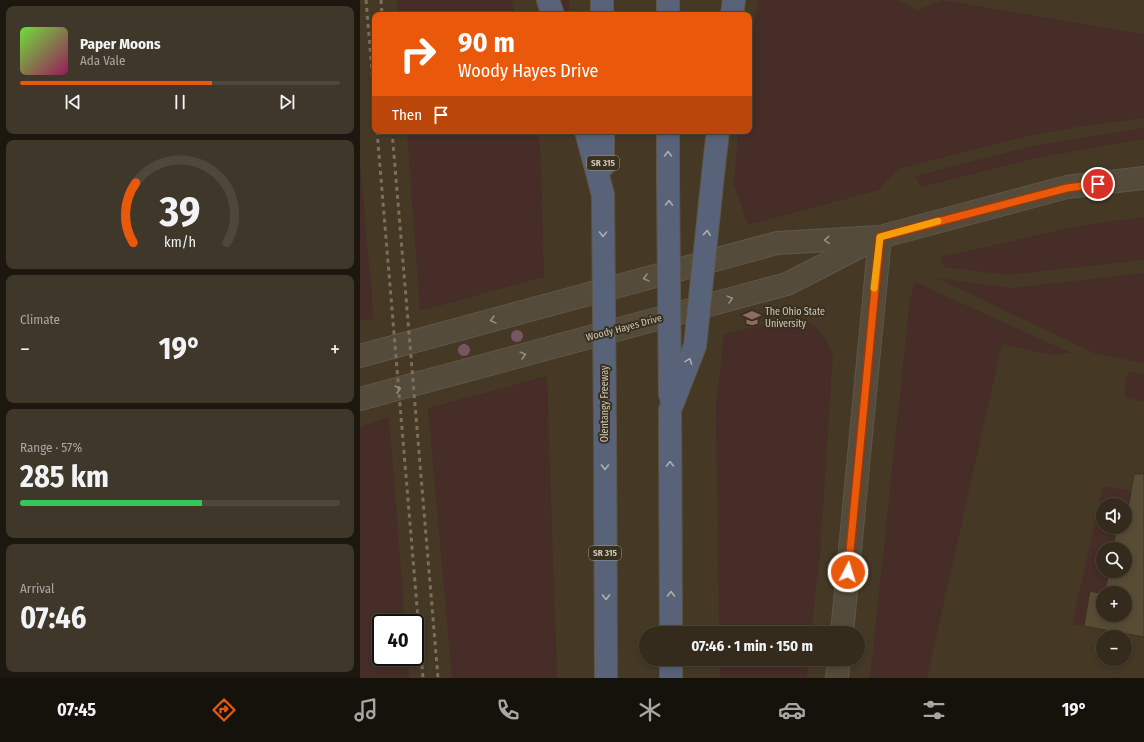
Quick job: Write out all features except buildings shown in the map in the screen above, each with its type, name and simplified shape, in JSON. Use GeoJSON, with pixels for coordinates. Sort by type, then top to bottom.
{"type":"FeatureCollection","features":[{"type":"Feature","properties":{"kind":"highway"},"geometry":{"type":"LineString","coordinates":[[548,0],[552,12]]}},
{"type":"Feature","properties":{"kind":"highway"},"geometry":{"type":"LineString","coordinates":[[602,0],[602,12]]}},
{"type":"Feature","properties":{"kind":"highway"},"geometry":{"type":"LineString","coordinates":[[668,0],[668,12]]}},
{"type":"Feature","properties":{"kind":"highway"},"geometry":{"type":"LineString","coordinates":[[732,12],[734,0]]}},
{"type":"Feature","properties":{"kind":"highway"},"geometry":{"type":"LineString","coordinates":[[587,134],[603,195]]}},
{"type":"Feature","properties":{"kind":"highway","name":"Olentangy Freeway"},"geometry":{"type":"LineString","coordinates":[[603,134],[606,678]]}},
{"type":"Feature","properties":{"kind":"highway"},"geometry":{"type":"LineString","coordinates":[[668,134],[671,626]]}},
{"type":"Feature","properties":{"kind":"highway"},"geometry":{"type":"LineString","coordinates":[[670,410],[695,346],[718,134]]}},
{"type":"Feature","properties":{"kind":"highway"},"geometry":{"type":"LineString","coordinates":[[671,666],[671,678]]}},
{"type":"Feature","properties":{"kind":"street","name":"Woody Hayes Drive"},"geometry":{"type":"LineString","coordinates":[[360,356],[777,243],[880,237],[1067,188],[1144,178]]}},
{"type":"Feature","properties":{"kind":"street","name":"Woody Hayes Drive"},"geometry":{"type":"LineString","coordinates":[[360,399],[787,284],[880,237]]}},
{"type":"Feature","properties":{"kind":"street"},"geometry":{"type":"LineString","coordinates":[[843,626],[880,237]]}},
{"type":"Feature","properties":{"kind":"street"},"geometry":{"type":"LineString","coordinates":[[837,678],[838,666]]}},
{"type":"Feature","properties":{"kind":"shaded area"},"geometry":{"type":"Polygon","coordinates":[[[397,0],[512,0],[514,12],[398,12],[397,0]]]}},
{"type":"Feature","properties":{"kind":"shaded area"},"geometry":{"type":"Polygon","coordinates":[[[555,0],[569,0],[569,12],[557,12],[555,0]]]}},
{"type":"Feature","properties":{"kind":"shaded area"},"geometry":{"type":"Polygon","coordinates":[[[759,0],[899,0],[918,10],[943,0],[1144,34],[1144,118],[1083,126],[1027,136],[898,169],[879,190],[748,225],[734,185],[738,134],[752,134],[752,32],[759,0]]]}},
{"type":"Feature","properties":{"kind":"shaded area"},"geometry":{"type":"Polygon","coordinates":[[[1144,128],[1144,139],[1036,158],[921,187],[915,176],[1032,146],[1144,128]]]}},
{"type":"Feature","properties":{"kind":"shaded area"},"geometry":{"type":"Polygon","coordinates":[[[407,134],[538,134],[541,159],[544,277],[420,311],[407,134]]]}},
{"type":"Feature","properties":{"kind":"shaded area"},"geometry":{"type":"Polygon","coordinates":[[[360,163],[374,319],[360,321],[360,163]]]}},
{"type":"Feature","properties":{"kind":"shaded area"},"geometry":{"type":"Polygon","coordinates":[[[1144,217],[1144,260],[1008,275],[944,267],[941,257],[1083,225],[1144,217]]]}},
{"type":"Feature","properties":{"kind":"shaded area"},"geometry":{"type":"Polygon","coordinates":[[[1144,273],[1144,363],[1096,354],[937,278],[1011,288],[1144,273]]]}},
{"type":"Feature","properties":{"kind":"shaded area"},"geometry":{"type":"Polygon","coordinates":[[[915,282],[1071,353],[1051,355],[1002,344],[927,678],[870,678],[910,299],[915,282]]]}},
{"type":"Feature","properties":{"kind":"shaded area"},"geometry":{"type":"Polygon","coordinates":[[[798,317],[815,327],[828,342],[831,348],[833,355],[820,555],[812,626],[719,626],[716,406],[724,334],[798,317]]]}},
{"type":"Feature","properties":{"kind":"shaded area"},"geometry":{"type":"Polygon","coordinates":[[[1128,371],[1144,374],[1144,402],[1126,398],[1124,390],[1128,371]]]}},
{"type":"Feature","properties":{"kind":"shaded area"},"geometry":{"type":"Polygon","coordinates":[[[547,376],[557,678],[452,678],[428,408],[547,376]]]}},
{"type":"Feature","properties":{"kind":"shaded area"},"geometry":{"type":"Polygon","coordinates":[[[389,417],[404,614],[372,614],[372,666],[408,666],[409,678],[360,678],[360,427],[389,417]]]}},
{"type":"Feature","properties":{"kind":"shaded area"},"geometry":{"type":"Polygon","coordinates":[[[1103,486],[1131,491],[1130,498],[1100,498],[1103,486]]]}},
{"type":"Feature","properties":{"kind":"shaded area"},"geometry":{"type":"Polygon","coordinates":[[[1096,517],[1096,534],[1116,534],[1114,542],[1096,542],[1096,578],[1108,578],[1106,586],[1096,586],[1096,592],[1090,591],[1084,626],[1072,624],[1096,517]]]}},
{"type":"Feature","properties":{"kind":"shaded area"},"geometry":{"type":"Polygon","coordinates":[[[720,666],[808,666],[807,678],[720,678],[720,666]]]}},
{"type":"Feature","properties":{"kind":"railway"},"geometry":{"type":"LineString","coordinates":[[366,0],[372,71]]}},
{"type":"Feature","properties":{"kind":"railway"},"geometry":{"type":"LineString","coordinates":[[381,0],[382,12]]}},
{"type":"Feature","properties":{"kind":"railway"},"geometry":{"type":"LineString","coordinates":[[377,134],[423,678]]}},
{"type":"Feature","properties":{"kind":"railway"},"geometry":{"type":"LineString","coordinates":[[392,134],[438,678]]}},
{"type":"Feature","properties":{"kind":"slow traffic"},"geometry":{"type":"LineString","coordinates":[[874,288],[880,237],[938,221]]}},
{"type":"Feature","properties":{"kind":"place","name":"The Ohio State University"},"geometry":{"type":"Point","coordinates":[752,318]}},
{"type":"Feature","properties":{"kind":"route"},"geometry":{"type":"LineString","coordinates":[[848,572],[874,286],[880,237],[1067,188],[1098,184]]}}]}
